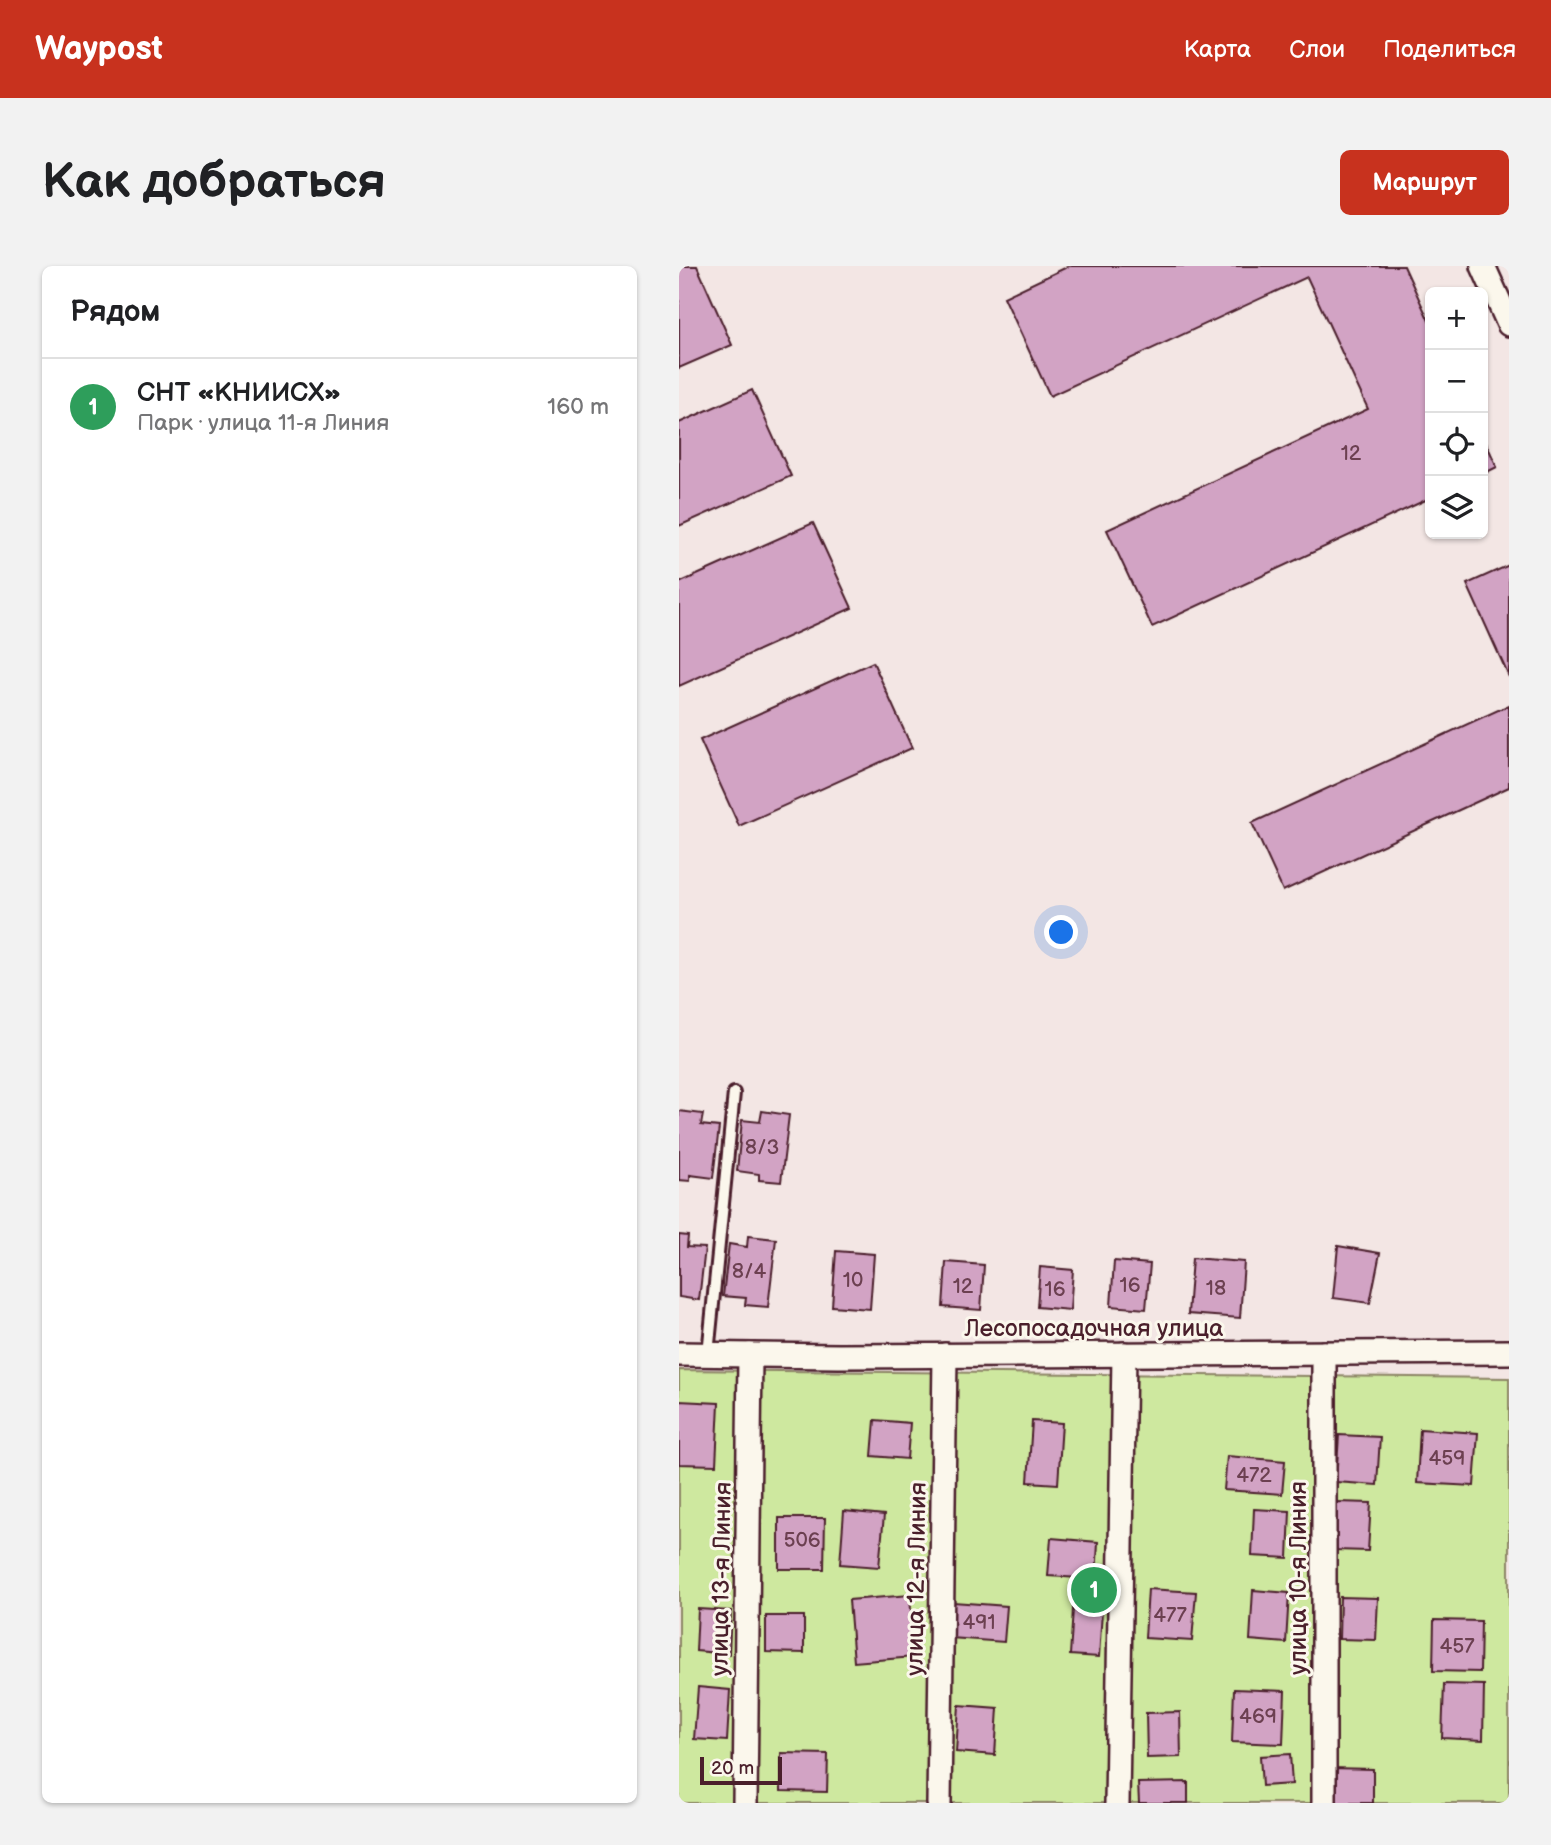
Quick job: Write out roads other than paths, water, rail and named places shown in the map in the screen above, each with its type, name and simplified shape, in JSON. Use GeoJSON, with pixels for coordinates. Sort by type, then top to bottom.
{"type":"FeatureCollection","features":[{"type":"Feature","properties":{"kind":"street"},"geometry":{"type":"LineString","coordinates":[[1483,266],[1509,324]]}},
{"type":"Feature","properties":{"kind":"street","name":"Лесопосадочная улица"},"geometry":{"type":"LineString","coordinates":[[679,1354],[1509,1352]]}},
{"type":"Feature","properties":{"kind":"street","name":"улица 10-я Линия"},"geometry":{"type":"LineString","coordinates":[[1324,1353],[1324,1803]]}},
{"type":"Feature","properties":{"kind":"street"},"geometry":{"type":"LineString","coordinates":[[1117,1803],[1124,1354]]}},
{"type":"Feature","properties":{"kind":"street","name":"улица 13-я Линия"},"geometry":{"type":"LineString","coordinates":[[745,1803],[750,1355]]}},
{"type":"Feature","properties":{"kind":"street","name":"улица 12-я Линия"},"geometry":{"type":"LineString","coordinates":[[939,1803],[945,1355]]}},
{"type":"Feature","properties":{"kind":"lane"},"geometry":{"type":"LineString","coordinates":[[708,1354],[734,1093]]}},
{"type":"Feature","properties":{"kind":"place","name":"СНТ «КНИИСХ»"},"geometry":{"type":"Point","coordinates":[1094,1590]}}]}
